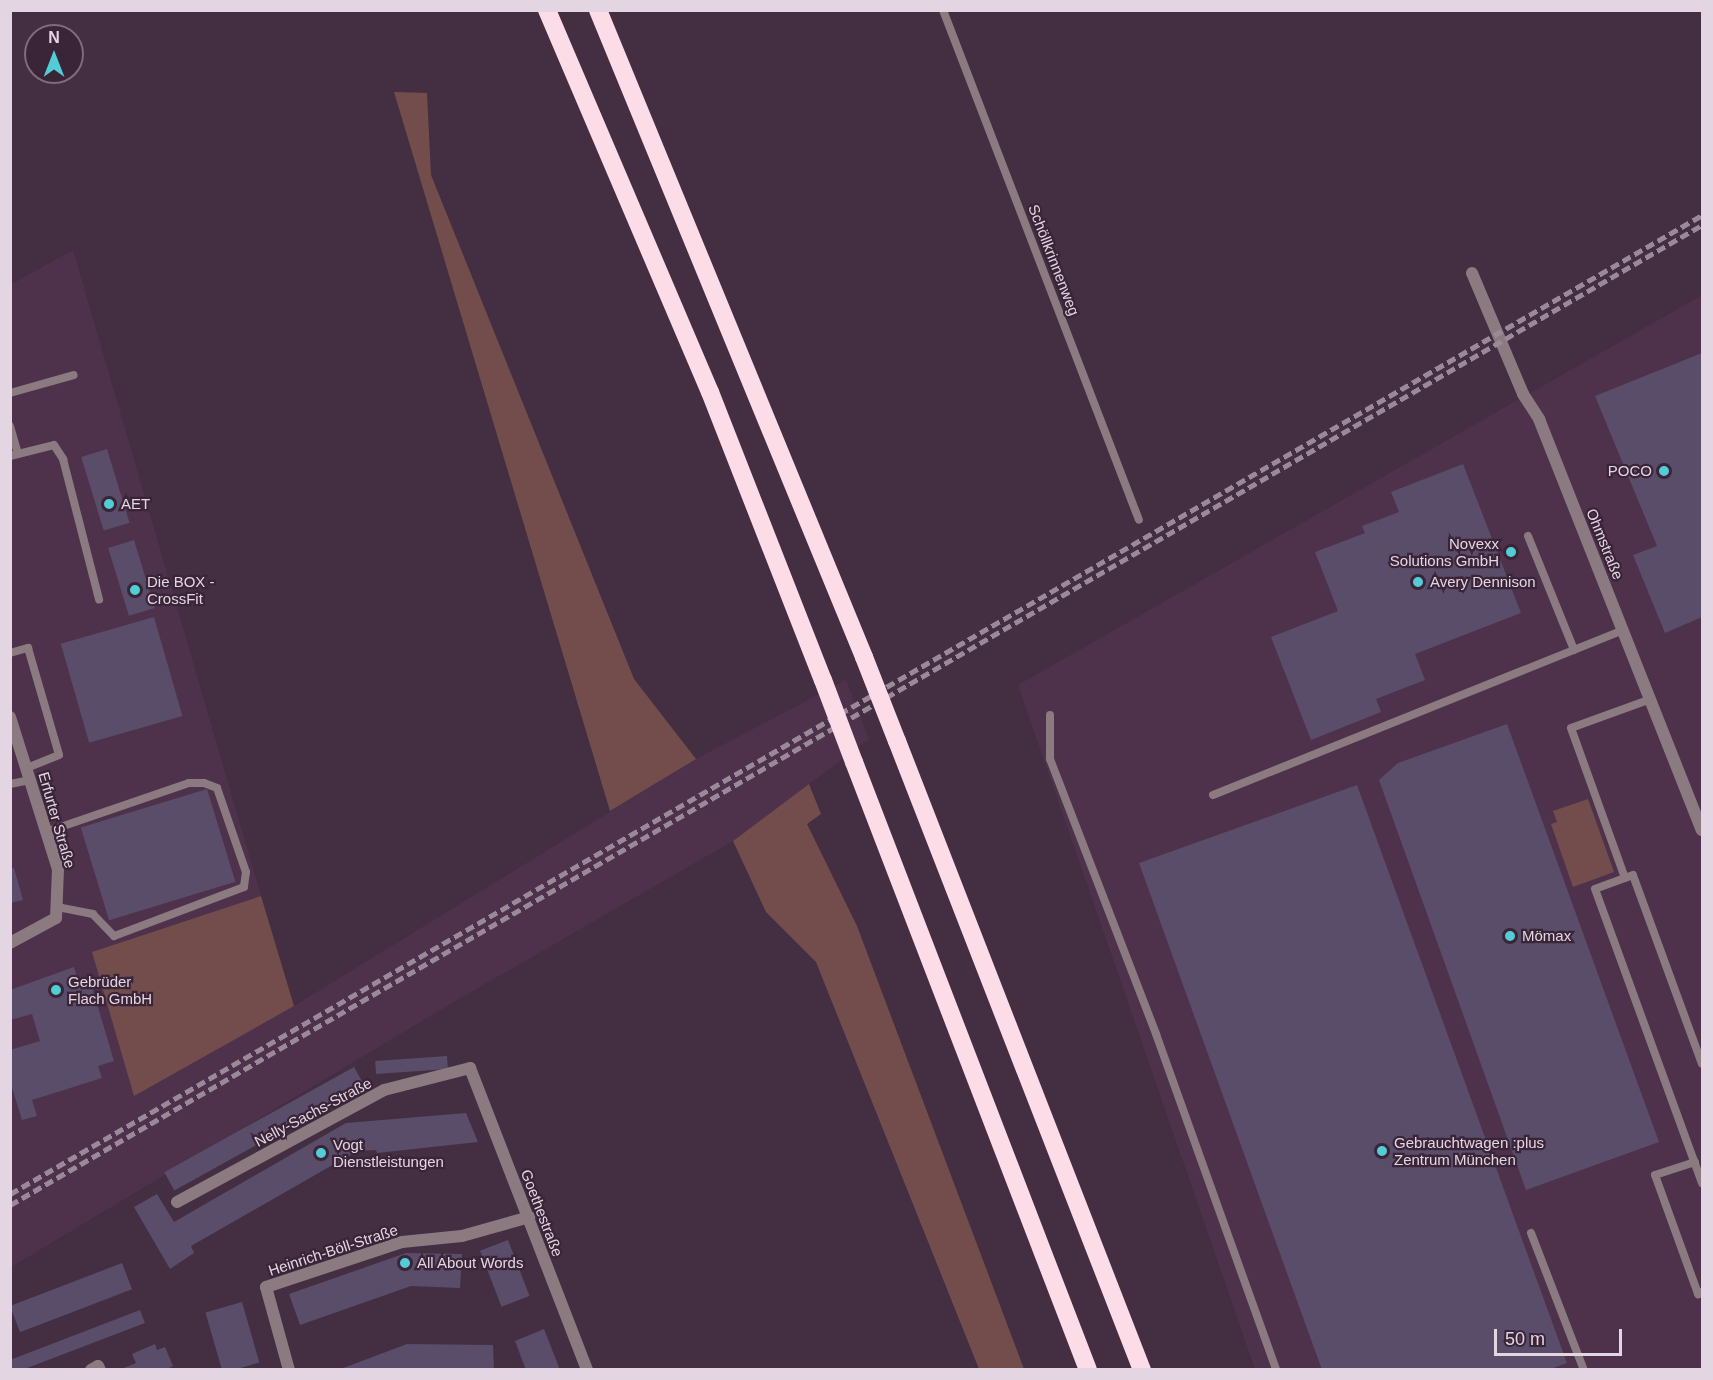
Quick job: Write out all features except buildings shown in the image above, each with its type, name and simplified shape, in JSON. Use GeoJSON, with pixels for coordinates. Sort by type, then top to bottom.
{"type":"FeatureCollection","features":[{"type":"Feature","properties":{"kind":"highway"},"geometry":{"type":"LineString","coordinates":[[547,10],[710,392],[1088,1370]]}},
{"type":"Feature","properties":{"kind":"highway"},"geometry":{"type":"LineString","coordinates":[[598,10],[864,657],[1142,1370]]}},
{"type":"Feature","properties":{"kind":"street","name":"Ohmstraße"},"geometry":{"type":"LineString","coordinates":[[1472,273],[1523,394],[1539,419],[1702,825]]}},
{"type":"Feature","properties":{"kind":"street","name":"Erfurter Straße"},"geometry":{"type":"LineString","coordinates":[[10,717],[58,869],[57,907]]}},
{"type":"Feature","properties":{"kind":"street"},"geometry":{"type":"LineString","coordinates":[[10,943],[56,918],[57,907]]}},
{"type":"Feature","properties":{"kind":"street","name":"Nelly-Sachs-Straße"},"geometry":{"type":"LineString","coordinates":[[177,1202],[384,1090],[470,1068]]}},
{"type":"Feature","properties":{"kind":"street","name":"Goethestraße"},"geometry":{"type":"LineString","coordinates":[[470,1068],[587,1370]]}},
{"type":"Feature","properties":{"kind":"street","name":"Heinrich-Böll-Straße"},"geometry":{"type":"LineString","coordinates":[[290,1370],[266,1287],[402,1242],[462,1236],[529,1217]]}},
{"type":"Feature","properties":{"kind":"street"},"geometry":{"type":"LineString","coordinates":[[91,1370],[98,1366],[100,1370]]}},
{"type":"Feature","properties":{"kind":"lane","name":"Schöllkrinnenweg"},"geometry":{"type":"LineString","coordinates":[[943,10],[1139,520]]}},
{"type":"Feature","properties":{"kind":"lane"},"geometry":{"type":"LineString","coordinates":[[10,393],[74,375]]}},
{"type":"Feature","properties":{"kind":"lane"},"geometry":{"type":"LineString","coordinates":[[10,426],[14,455],[54,445],[63,459],[99,599]]}},
{"type":"Feature","properties":{"kind":"lane"},"geometry":{"type":"LineString","coordinates":[[1528,536],[1575,650]]}},
{"type":"Feature","properties":{"kind":"lane"},"geometry":{"type":"LineString","coordinates":[[1213,795],[1623,630]]}},
{"type":"Feature","properties":{"kind":"lane"},"geometry":{"type":"LineString","coordinates":[[10,653],[28,648],[59,754],[26,768]]}},
{"type":"Feature","properties":{"kind":"lane"},"geometry":{"type":"LineString","coordinates":[[1625,878],[1571,728],[1651,699]]}},
{"type":"Feature","properties":{"kind":"lane"},"geometry":{"type":"LineString","coordinates":[[1050,715],[1050,759],[1152,1022],[1276,1370]]}},
{"type":"Feature","properties":{"kind":"lane"},"geometry":{"type":"LineString","coordinates":[[10,784],[30,780]]}},
{"type":"Feature","properties":{"kind":"lane"},"geometry":{"type":"LineString","coordinates":[[46,832],[189,783],[204,783],[218,788],[246,872],[244,886],[114,936],[93,914],[57,907]]}},
{"type":"Feature","properties":{"kind":"lane"},"geometry":{"type":"LineString","coordinates":[[1702,1064],[1633,875],[1595,889],[1702,1183]]}},
{"type":"Feature","properties":{"kind":"lane"},"geometry":{"type":"LineString","coordinates":[[1695,1162],[1655,1175],[1698,1294],[1702,1292]]}},
{"type":"Feature","properties":{"kind":"lane"},"geometry":{"type":"LineString","coordinates":[[1531,1233],[1584,1370]]}},
{"type":"Feature","properties":{"kind":"shaded area"},"geometry":{"type":"Polygon","coordinates":[[[394,92],[427,93],[431,175],[634,679],[696,759],[610,811],[394,92]]]}},
{"type":"Feature","properties":{"kind":"shaded area"},"geometry":{"type":"Polygon","coordinates":[[[73,250],[261,896],[93,952],[134,1095],[294,1006],[696,759],[846,680],[869,739],[733,841],[452,1003],[11,1267],[10,285],[73,250]]]}},
{"type":"Feature","properties":{"kind":"shaded area"},"geometry":{"type":"Polygon","coordinates":[[[1702,295],[1702,1369],[1255,1369],[1018,685],[1702,295]]]}},
{"type":"Feature","properties":{"kind":"shaded area"},"geometry":{"type":"Polygon","coordinates":[[[809,784],[821,814],[807,824],[857,926],[1024,1369],[979,1369],[816,962],[766,912],[733,841],[809,784]]]}},
{"type":"Feature","properties":{"kind":"shaded area"},"geometry":{"type":"Polygon","coordinates":[[[1588,799],[1614,872],[1573,887],[1551,824],[1557,822],[1553,811],[1588,799]]]}},
{"type":"Feature","properties":{"kind":"shaded area"},"geometry":{"type":"Polygon","coordinates":[[[261,896],[294,1006],[134,1096],[92,952],[261,896]]]}},
{"type":"Feature","properties":{"kind":"railway"},"geometry":{"type":"LineString","coordinates":[[10,1194],[1702,215]]}},
{"type":"Feature","properties":{"kind":"railway"},"geometry":{"type":"LineString","coordinates":[[10,1205],[1702,225]]}},
{"type":"Feature","properties":{"kind":"place","name":"POCO"},"geometry":{"type":"Point","coordinates":[1664,471]}},
{"type":"Feature","properties":{"kind":"place","name":"AET"},"geometry":{"type":"Point","coordinates":[109,504]}},
{"type":"Feature","properties":{"kind":"place","name":"Novexx Solutions GmbH"},"geometry":{"type":"Point","coordinates":[1511,552]}},
{"type":"Feature","properties":{"kind":"place","name":"Avery Dennison"},"geometry":{"type":"Point","coordinates":[1418,582]}},
{"type":"Feature","properties":{"kind":"place","name":"Die BOX - CrossFit"},"geometry":{"type":"Point","coordinates":[135,590]}},
{"type":"Feature","properties":{"kind":"place","name":"Mömax"},"geometry":{"type":"Point","coordinates":[1510,936]}},
{"type":"Feature","properties":{"kind":"place","name":"Gebrüder Flach GmbH"},"geometry":{"type":"Point","coordinates":[56,990]}},
{"type":"Feature","properties":{"kind":"place","name":"Gebrauchtwagen :plus Zentrum München"},"geometry":{"type":"Point","coordinates":[1382,1151]}},
{"type":"Feature","properties":{"kind":"place","name":"Vogt Dienstleistungen"},"geometry":{"type":"Point","coordinates":[321,1153]}},
{"type":"Feature","properties":{"kind":"place","name":"All About Words"},"geometry":{"type":"Point","coordinates":[405,1263]}}]}
